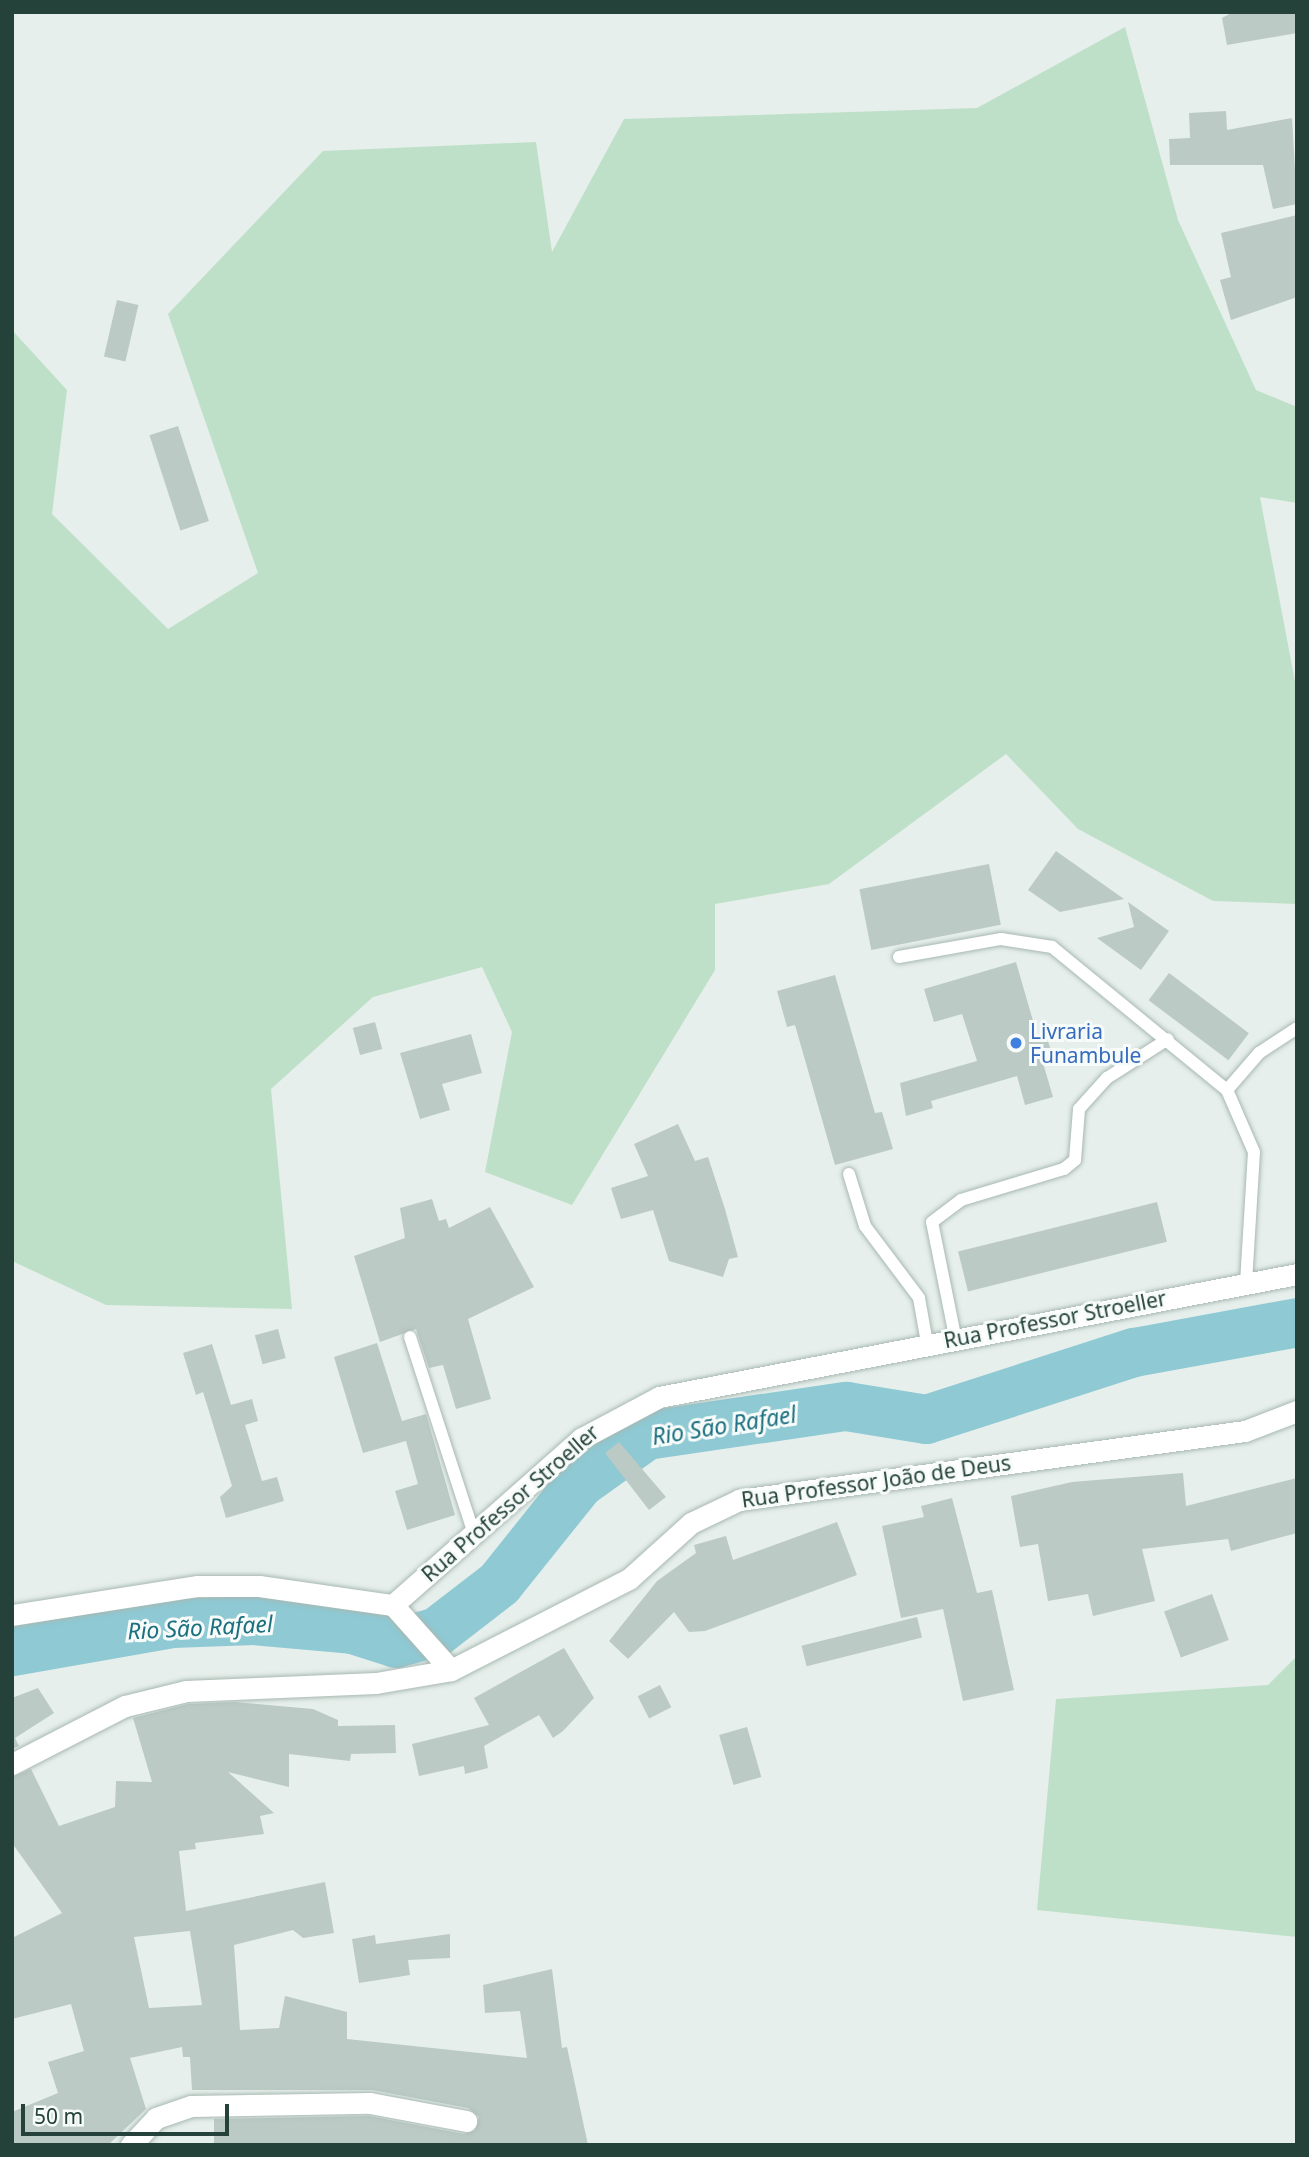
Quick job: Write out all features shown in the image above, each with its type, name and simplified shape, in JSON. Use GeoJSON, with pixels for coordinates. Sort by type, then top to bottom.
{"type":"FeatureCollection","features":[{"type":"Feature","properties":{"kind":"street","name":"Rua Professor Stroeller"},"geometry":{"type":"LineString","coordinates":[[393,1605],[614,1416],[714,1383],[1297,1274]]}},
{"type":"Feature","properties":{"kind":"street","name":"Rua Professor João de Deus"},"geometry":{"type":"LineString","coordinates":[[12,1764],[125,1706],[186,1692],[376,1683],[451,1670],[629,1579],[691,1523],[738,1500],[1245,1431],[1297,1411]]}},
{"type":"Feature","properties":{"kind":"street"},"geometry":{"type":"LineString","coordinates":[[12,1615],[198,1586],[259,1586],[393,1605],[451,1670]]}},
{"type":"Feature","properties":{"kind":"street"},"geometry":{"type":"LineString","coordinates":[[131,2145],[156,2119],[191,2106],[370,2103],[466,2121]]}},
{"type":"Feature","properties":{"kind":"lane"},"geometry":{"type":"LineString","coordinates":[[899,957],[1001,939],[1052,947],[1168,1039],[1227,1090],[1254,1152],[1246,1283]]}},
{"type":"Feature","properties":{"kind":"lane"},"geometry":{"type":"LineString","coordinates":[[1227,1090],[1259,1053],[1297,1028]]}},
{"type":"Feature","properties":{"kind":"lane"},"geometry":{"type":"LineString","coordinates":[[956,1336],[932,1222],[961,1200],[1064,1169],[1074,1160],[1079,1109],[1107,1078],[1168,1039]]}},
{"type":"Feature","properties":{"kind":"lane"},"geometry":{"type":"LineString","coordinates":[[849,1174],[865,1226],[919,1298],[927,1343]]}},
{"type":"Feature","properties":{"kind":"lane"},"geometry":{"type":"LineString","coordinates":[[410,1337],[474,1534]]}},
{"type":"Feature","properties":{"kind":"green space"},"geometry":{"type":"Polygon","coordinates":[[[1125,27],[1178,220],[1256,390],[1297,407],[1297,503],[1260,497],[1297,692],[1297,904],[1213,901],[1078,829],[1006,754],[829,884],[715,904],[715,970],[572,1205],[485,1172],[512,1032],[482,967],[373,997],[271,1089],[292,1309],[106,1305],[12,1261],[12,330],[67,390],[52,514],[168,629],[258,573],[168,314],[323,151],[536,142],[552,252],[624,119],[977,108],[1125,27]]]}},
{"type":"Feature","properties":{"kind":"green space"},"geometry":{"type":"Polygon","coordinates":[[[1297,1656],[1297,1937],[1037,1910],[1056,1699],[1268,1685],[1297,1656]]]}},
{"type":"Feature","properties":{"kind":"building"},"geometry":{"type":"Polygon","coordinates":[[[1233,12],[1297,12],[1297,33],[1227,45],[1222,18],[1233,12]]]}},
{"type":"Feature","properties":{"kind":"building"},"geometry":{"type":"Polygon","coordinates":[[[1226,111],[1227,130],[1292,118],[1297,204],[1273,209],[1263,165],[1170,165],[1169,139],[1190,138],[1189,113],[1226,111]]]}},
{"type":"Feature","properties":{"kind":"building"},"geometry":{"type":"Polygon","coordinates":[[[1297,215],[1297,297],[1231,320],[1220,280],[1231,277],[1221,233],[1297,215]]]}},
{"type":"Feature","properties":{"kind":"building"},"geometry":{"type":"Polygon","coordinates":[[[117,300],[138,305],[125,361],[104,357],[117,300]]]}},
{"type":"Feature","properties":{"kind":"building"},"geometry":{"type":"Polygon","coordinates":[[[178,426],[209,521],[180,530],[149,435],[178,426]]]}},
{"type":"Feature","properties":{"kind":"building"},"geometry":{"type":"Polygon","coordinates":[[[1056,851],[1124,899],[1060,912],[1028,890],[1056,851]]]}},
{"type":"Feature","properties":{"kind":"building"},"geometry":{"type":"Polygon","coordinates":[[[989,864],[1001,925],[871,950],[859,889],[989,864]]]}},
{"type":"Feature","properties":{"kind":"building"},"geometry":{"type":"Polygon","coordinates":[[[1128,902],[1169,931],[1141,970],[1097,938],[1134,927],[1128,902]]]}},
{"type":"Feature","properties":{"kind":"building"},"geometry":{"type":"Polygon","coordinates":[[[1016,962],[1038,1038],[1046,1035],[1054,1060],[1043,1063],[1053,1097],[1025,1105],[1017,1076],[931,1101],[933,1108],[906,1116],[900,1083],[977,1061],[962,1014],[934,1022],[924,989],[1016,962]]]}},
{"type":"Feature","properties":{"kind":"building"},"geometry":{"type":"Polygon","coordinates":[[[1169,973],[1249,1033],[1228,1060],[1149,1000],[1169,973]]]}},
{"type":"Feature","properties":{"kind":"building"},"geometry":{"type":"Polygon","coordinates":[[[835,975],[875,1113],[882,1112],[893,1149],[835,1165],[795,1025],[787,1027],[777,991],[835,975]]]}},
{"type":"Feature","properties":{"kind":"building"},"geometry":{"type":"Polygon","coordinates":[[[375,1022],[382,1049],[360,1055],[353,1028],[375,1022]]]}},
{"type":"Feature","properties":{"kind":"building"},"geometry":{"type":"Polygon","coordinates":[[[471,1034],[482,1073],[442,1084],[450,1110],[420,1119],[400,1053],[471,1034]]]}},
{"type":"Feature","properties":{"kind":"building"},"geometry":{"type":"Polygon","coordinates":[[[678,1124],[695,1161],[708,1157],[725,1209],[738,1257],[729,1259],[723,1277],[669,1261],[653,1210],[621,1219],[611,1188],[648,1176],[634,1144],[678,1124]]]}},
{"type":"Feature","properties":{"kind":"building"},"geometry":{"type":"Polygon","coordinates":[[[432,1199],[439,1221],[446,1219],[449,1228],[490,1207],[534,1287],[468,1319],[491,1399],[456,1409],[443,1365],[429,1368],[416,1329],[380,1342],[354,1256],[405,1238],[400,1208],[432,1199]]]}},
{"type":"Feature","properties":{"kind":"building"},"geometry":{"type":"Polygon","coordinates":[[[1157,1202],[1167,1242],[968,1291],[958,1252],[1157,1202]]]}},
{"type":"Feature","properties":{"kind":"building"},"geometry":{"type":"Polygon","coordinates":[[[278,1329],[286,1358],[263,1364],[255,1335],[278,1329]]]}},
{"type":"Feature","properties":{"kind":"building"},"geometry":{"type":"Polygon","coordinates":[[[377,1343],[402,1421],[426,1414],[455,1515],[407,1530],[395,1491],[418,1484],[406,1441],[363,1453],[334,1357],[377,1343]]]}},
{"type":"Feature","properties":{"kind":"building"},"geometry":{"type":"Polygon","coordinates":[[[212,1344],[231,1405],[252,1399],[258,1421],[245,1425],[262,1481],[277,1477],[284,1501],[226,1518],[220,1497],[232,1486],[203,1392],[196,1395],[183,1353],[212,1344]]]}},
{"type":"Feature","properties":{"kind":"building"},"geometry":{"type":"Polygon","coordinates":[[[619,1442],[666,1497],[649,1510],[605,1453],[619,1442]]]}},
{"type":"Feature","properties":{"kind":"building"},"geometry":{"type":"Polygon","coordinates":[[[1183,1473],[1186,1506],[1297,1478],[1297,1533],[1231,1551],[1228,1539],[1142,1549],[1155,1601],[1093,1616],[1088,1594],[1048,1601],[1038,1544],[1020,1547],[1011,1496],[1072,1482],[1183,1473]]]}},
{"type":"Feature","properties":{"kind":"building"},"geometry":{"type":"Polygon","coordinates":[[[952,1498],[977,1593],[992,1590],[1014,1690],[963,1701],[943,1609],[901,1618],[882,1526],[924,1517],[921,1506],[952,1498]]]}},
{"type":"Feature","properties":{"kind":"building"},"geometry":{"type":"Polygon","coordinates":[[[837,1522],[857,1575],[705,1631],[689,1632],[674,1612],[628,1659],[609,1641],[657,1581],[696,1553],[694,1545],[726,1536],[733,1560],[837,1522]]]}},
{"type":"Feature","properties":{"kind":"building"},"geometry":{"type":"Polygon","coordinates":[[[1212,1594],[1229,1640],[1181,1657],[1164,1611],[1212,1594]]]}},
{"type":"Feature","properties":{"kind":"building"},"geometry":{"type":"Polygon","coordinates":[[[917,1617],[922,1637],[807,1666],[802,1646],[917,1617]]]}},
{"type":"Feature","properties":{"kind":"building"},"geometry":{"type":"Polygon","coordinates":[[[564,1648],[594,1698],[563,1731],[553,1738],[539,1715],[484,1746],[488,1768],[465,1774],[464,1766],[419,1776],[412,1744],[489,1725],[474,1698],[564,1648]]]}},
{"type":"Feature","properties":{"kind":"building"},"geometry":{"type":"Polygon","coordinates":[[[660,1685],[671,1707],[649,1719],[638,1696],[660,1685]]]}},
{"type":"Feature","properties":{"kind":"building"},"geometry":{"type":"Polygon","coordinates":[[[38,1688],[54,1713],[15,1738],[19,1746],[12,1749],[12,1698],[38,1688]]]}},
{"type":"Feature","properties":{"kind":"building"},"geometry":{"type":"Polygon","coordinates":[[[235,1702],[313,1709],[338,1720],[338,1726],[395,1725],[396,1753],[351,1754],[350,1761],[289,1754],[289,1787],[228,1772],[274,1813],[260,1816],[264,1834],[195,1843],[196,1849],[179,1851],[186,1911],[325,1882],[334,1933],[303,1938],[293,1930],[234,1945],[240,2030],[279,2028],[285,1996],[347,2012],[347,2039],[527,2058],[520,2011],[485,2013],[483,1985],[552,1969],[562,2048],[567,2047],[588,2145],[214,2145],[214,2119],[369,2116],[464,2134],[475,2130],[479,2117],[468,2108],[372,2090],[192,2090],[190,2057],[183,2057],[182,2047],[130,2058],[146,2109],[108,2145],[12,2145],[12,2112],[58,2093],[48,2062],[84,2051],[71,2004],[12,2019],[12,1938],[62,1913],[12,1843],[12,1777],[31,1769],[59,1826],[115,1807],[116,1781],[152,1782],[133,1718],[188,1704],[235,1702]],[[190,1931],[134,1937],[149,2008],[202,2005],[190,1931]]]}},
{"type":"Feature","properties":{"kind":"building"},"geometry":{"type":"Polygon","coordinates":[[[747,1727],[761,1777],[733,1785],[719,1735],[747,1727]]]}},
{"type":"Feature","properties":{"kind":"building"},"geometry":{"type":"Polygon","coordinates":[[[450,1934],[450,1958],[408,1960],[410,1975],[359,1983],[352,1939],[375,1935],[376,1944],[450,1934]]]}},
{"type":"Feature","properties":{"kind":"waterway","name":"Rio São Rafael"},"geometry":{"type":"LineString","coordinates":[[12,1651],[172,1623],[253,1620],[352,1629],[396,1643],[437,1631],[499,1583],[579,1483],[646,1435],[846,1406],[926,1419],[1134,1352],[1297,1322]]}},
{"type":"Feature","properties":{"kind":"place","name":"Livraria Funambule"},"geometry":{"type":"Point","coordinates":[1016,1043]}}]}
